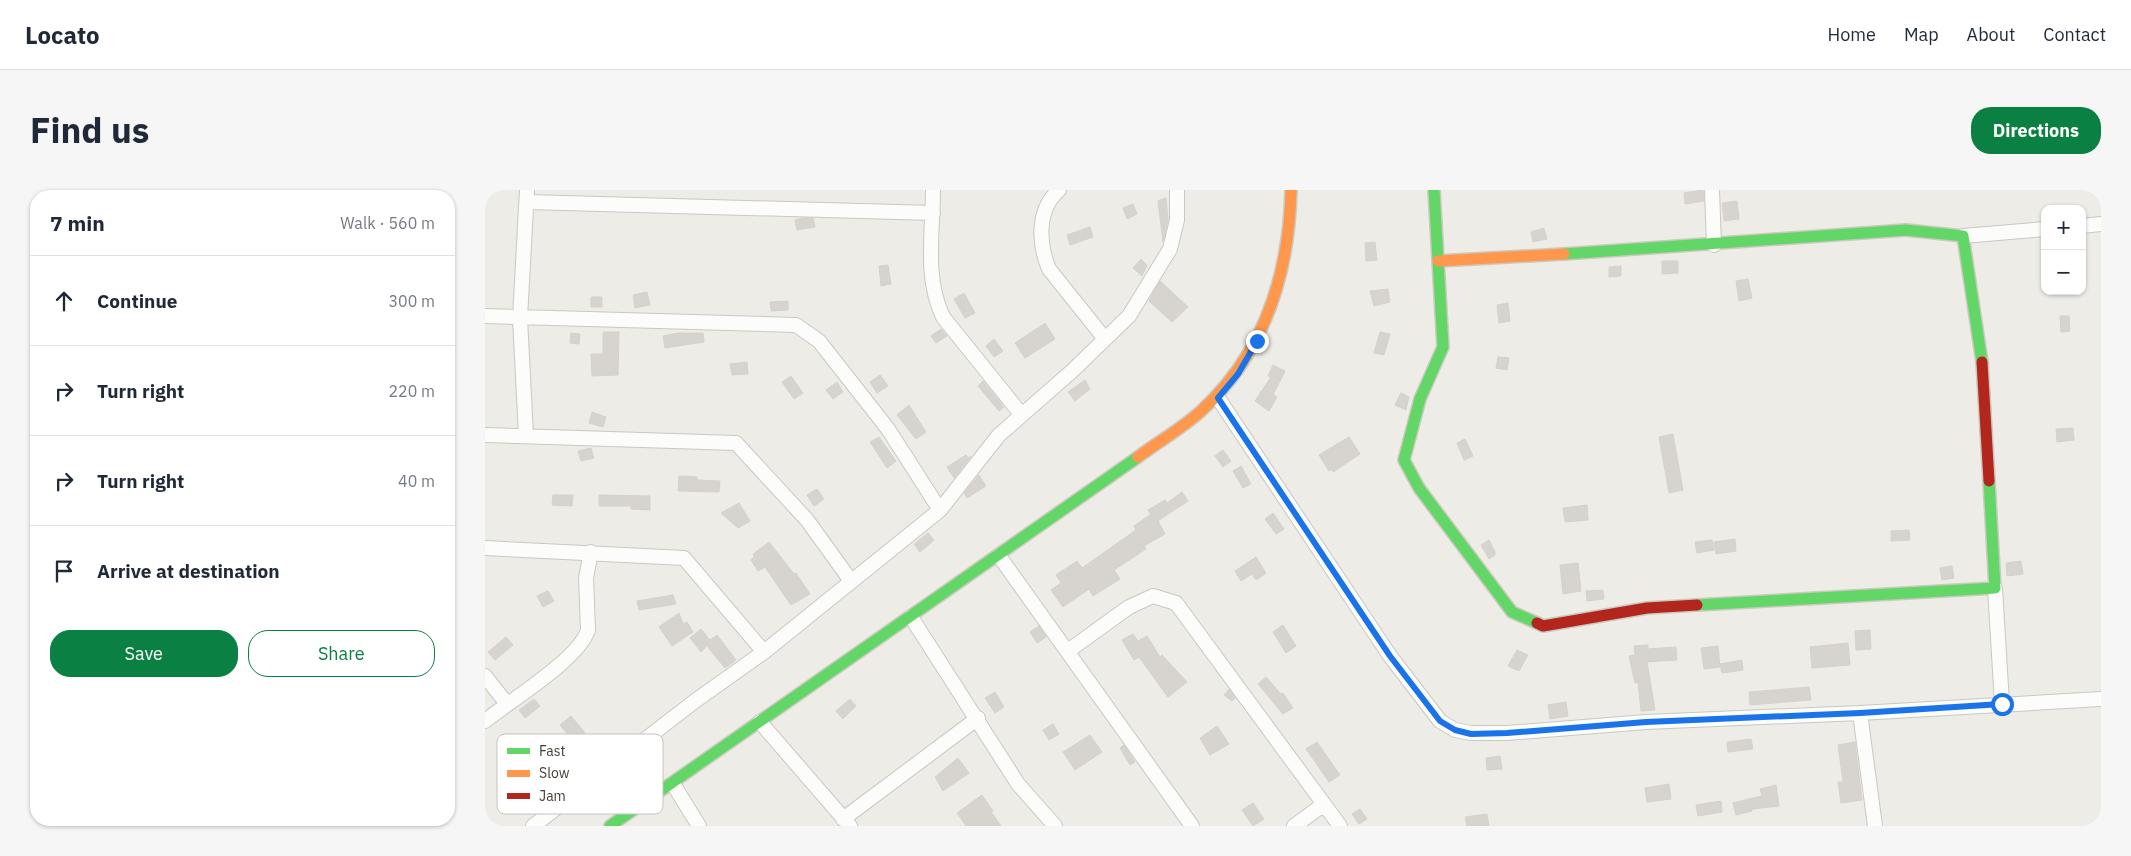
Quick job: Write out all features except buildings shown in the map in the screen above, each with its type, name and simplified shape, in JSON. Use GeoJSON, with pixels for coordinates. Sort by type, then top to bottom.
{"type":"FeatureCollection","features":[{"type":"Feature","properties":{"kind":"street"},"geometry":{"type":"LineString","coordinates":[[933,190],[931,282],[935,300],[943,316],[1021,414]]}},
{"type":"Feature","properties":{"kind":"street"},"geometry":{"type":"LineString","coordinates":[[1059,190],[1049,199],[1043,213],[1042,243],[1044,256],[1049,269],[1105,339]]}},
{"type":"Feature","properties":{"kind":"street"},"geometry":{"type":"LineString","coordinates":[[652,734],[695,701],[765,652],[940,510],[999,435],[1071,372],[1129,316],[1170,249],[1177,220],[1177,190]]}},
{"type":"Feature","properties":{"kind":"street"},"geometry":{"type":"LineString","coordinates":[[663,791],[999,556],[1218,398],[1238,374],[1257,341],[1281,280],[1291,214],[1291,190]]}},
{"type":"Feature","properties":{"kind":"street"},"geometry":{"type":"LineString","coordinates":[[1434,190],[1443,347],[1420,399],[1404,460],[1419,488],[1511,612],[1543,626],[1647,608],[1995,588]]}},
{"type":"Feature","properties":{"kind":"street"},"geometry":{"type":"LineString","coordinates":[[1711,190],[1714,245]]}},
{"type":"Feature","properties":{"kind":"street"},"geometry":{"type":"LineString","coordinates":[[526,436],[520,318],[527,196],[933,213]]}},
{"type":"Feature","properties":{"kind":"street"},"geometry":{"type":"LineString","coordinates":[[2086,226],[2101,224]]}},
{"type":"Feature","properties":{"kind":"street"},"geometry":{"type":"LineString","coordinates":[[1438,261],[1714,245],[1906,230],[1963,236],[2041,229]]}},
{"type":"Feature","properties":{"kind":"street"},"geometry":{"type":"LineString","coordinates":[[1963,236],[1984,376],[2002,704]]}},
{"type":"Feature","properties":{"kind":"street"},"geometry":{"type":"LineString","coordinates":[[485,316],[796,325],[819,341],[888,428],[940,510]]}},
{"type":"Feature","properties":{"kind":"street"},"geometry":{"type":"LineString","coordinates":[[1218,398],[1390,656],[1440,721],[1455,730],[1471,734],[1507,733],[1646,722],[1860,713],[2101,699]]}},
{"type":"Feature","properties":{"kind":"street"},"geometry":{"type":"LineString","coordinates":[[485,435],[736,443],[807,520],[851,582]]}},
{"type":"Feature","properties":{"kind":"street"},"geometry":{"type":"LineString","coordinates":[[485,548],[684,558],[765,652]]}},
{"type":"Feature","properties":{"kind":"street"},"geometry":{"type":"LineString","coordinates":[[485,721],[572,656],[586,638],[589,630],[586,578],[591,552]]}},
{"type":"Feature","properties":{"kind":"street"},"geometry":{"type":"LineString","coordinates":[[999,556],[1192,826]]}},
{"type":"Feature","properties":{"kind":"street"},"geometry":{"type":"LineString","coordinates":[[1068,652],[1129,607],[1153,596],[1176,603],[1339,826]]}},
{"type":"Feature","properties":{"kind":"street"},"geometry":{"type":"LineString","coordinates":[[911,617],[978,718],[1017,784],[1055,826]]}},
{"type":"Feature","properties":{"kind":"street"},"geometry":{"type":"LineString","coordinates":[[485,676],[507,704]]}},
{"type":"Feature","properties":{"kind":"street"},"geometry":{"type":"LineString","coordinates":[[1860,713],[1875,826]]}},
{"type":"Feature","properties":{"kind":"street"},"geometry":{"type":"LineString","coordinates":[[760,722],[847,822],[978,718]]}},
{"type":"Feature","properties":{"kind":"street"},"geometry":{"type":"LineString","coordinates":[[673,784],[699,826]]}},
{"type":"Feature","properties":{"kind":"street"},"geometry":{"type":"LineString","coordinates":[[1294,826],[1323,805]]}},
{"type":"Feature","properties":{"kind":"street"},"geometry":{"type":"LineString","coordinates":[[533,826],[549,814]]}},
{"type":"Feature","properties":{"kind":"street"},"geometry":{"type":"LineString","coordinates":[[610,826],[628,814]]}},
{"type":"Feature","properties":{"kind":"traffic: fast"},"geometry":{"type":"LineString","coordinates":[[1434,190],[1443,347],[1420,399],[1404,460],[1419,488],[1512,612],[1537,623]]}},
{"type":"Feature","properties":{"kind":"traffic: fast"},"geometry":{"type":"LineString","coordinates":[[1564,254],[1906,230],[1963,236],[1982,362]]}},
{"type":"Feature","properties":{"kind":"traffic: fast"},"geometry":{"type":"LineString","coordinates":[[663,789],[1138,457]]}},
{"type":"Feature","properties":{"kind":"traffic: fast"},"geometry":{"type":"LineString","coordinates":[[1697,605],[1995,588],[1989,481]]}},
{"type":"Feature","properties":{"kind":"traffic: fast"},"geometry":{"type":"LineString","coordinates":[[610,826],[627,814]]}},
{"type":"Feature","properties":{"kind":"traffic: slow"},"geometry":{"type":"LineString","coordinates":[[1138,457],[1200,412],[1241,365],[1256,339],[1269,311],[1278,282],[1285,252],[1291,190]]}},
{"type":"Feature","properties":{"kind":"traffic: slow"},"geometry":{"type":"LineString","coordinates":[[1438,261],[1564,254]]}},
{"type":"Feature","properties":{"kind":"traffic: jam"},"geometry":{"type":"LineString","coordinates":[[1982,362],[1989,481]]}},
{"type":"Feature","properties":{"kind":"traffic: jam"},"geometry":{"type":"LineString","coordinates":[[1537,623],[1543,626],[1647,608],[1697,605]]}},
{"type":"Feature","properties":{"kind":"route"},"geometry":{"type":"LineString","coordinates":[[1257,341],[1238,374],[1218,398],[1232,416],[1390,656],[1424,703],[1440,721],[1455,730],[1471,734],[1507,733],[1646,722],[1860,713],[2002,704]]}}]}
